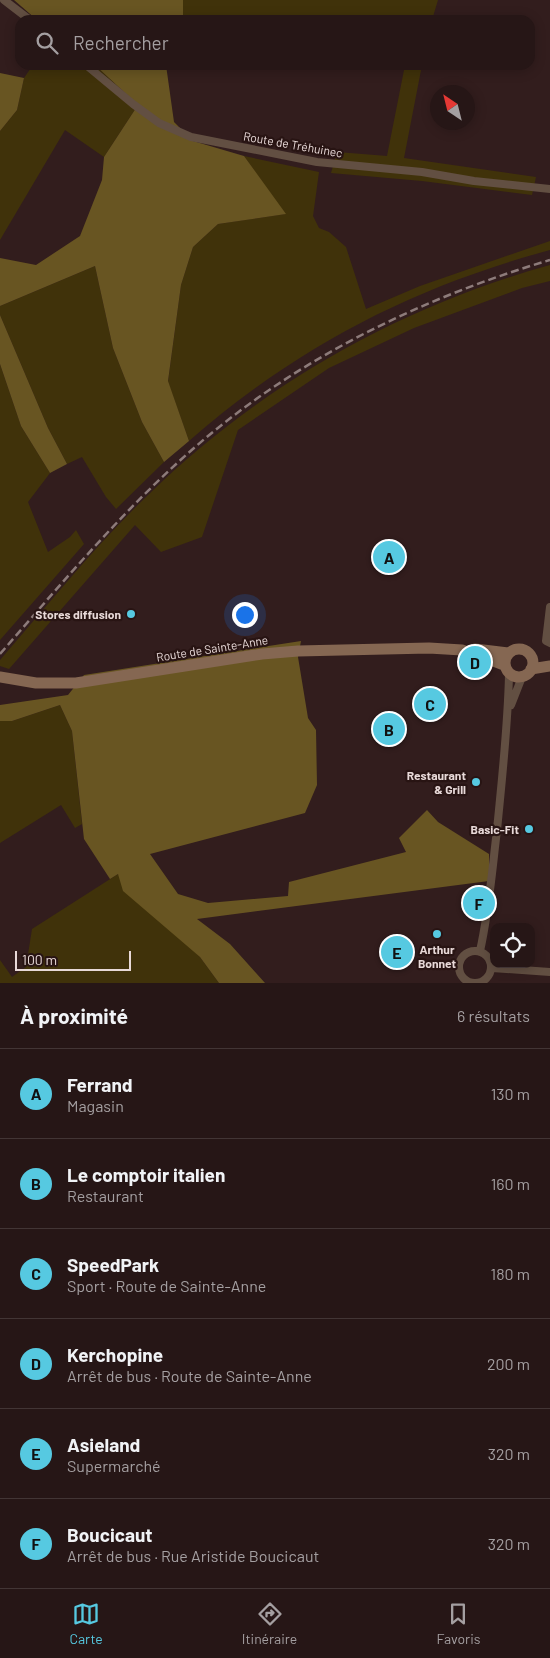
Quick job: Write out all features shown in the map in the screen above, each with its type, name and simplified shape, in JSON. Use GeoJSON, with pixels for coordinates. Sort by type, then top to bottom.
{"type":"FeatureCollection","features":[{"type":"Feature","properties":{"kind":"main road","name":"Route de Sainte-Anne"},"geometry":{"type":"LineString","coordinates":[[430,648],[456,645],[508,653]]}},
{"type":"Feature","properties":{"kind":"main road","name":"Route de Sainte-Anne"},"geometry":{"type":"LineString","coordinates":[[0,677],[36,682],[76,684],[262,654],[298,651],[430,648],[462,650],[507,670]]}},
{"type":"Feature","properties":{"kind":"main road"},"geometry":{"type":"LineString","coordinates":[[520,648],[531,656],[533,660],[531,669],[526,675],[517,677],[507,670],[504,661],[512,650],[520,648]]}},
{"type":"Feature","properties":{"kind":"main road"},"geometry":{"type":"LineString","coordinates":[[531,656],[550,658]]}},
{"type":"Feature","properties":{"kind":"main road"},"geometry":{"type":"LineString","coordinates":[[531,669],[550,666]]}},
{"type":"Feature","properties":{"kind":"street"},"geometry":{"type":"LineString","coordinates":[[4,0],[24,15]]}},
{"type":"Feature","properties":{"kind":"street","name":"Route de Tréhuinec"},"geometry":{"type":"LineString","coordinates":[[92,70],[159,123],[191,137],[317,162],[422,172],[474,181],[550,189]]}},
{"type":"Feature","properties":{"kind":"street"},"geometry":{"type":"LineString","coordinates":[[550,607],[546,641],[550,643]]}},
{"type":"Feature","properties":{"kind":"street"},"geometry":{"type":"LineString","coordinates":[[480,952],[488,916],[508,712],[507,670]]}},
{"type":"Feature","properties":{"kind":"street"},"geometry":{"type":"LineString","coordinates":[[508,712],[522,677]]}},
{"type":"Feature","properties":{"kind":"street"},"geometry":{"type":"LineString","coordinates":[[490,961],[489,958],[480,952],[467,953],[460,964],[462,976],[473,983],[486,979],[492,968],[550,972]]}},
{"type":"Feature","properties":{"kind":"shaded area"},"geometry":{"type":"Polygon","coordinates":[[[14,0],[183,0],[183,15],[31,15],[14,0]]]}},
{"type":"Feature","properties":{"kind":"shaded area"},"geometry":{"type":"Polygon","coordinates":[[[183,0],[438,0],[434,15],[183,15],[183,0]]]}},
{"type":"Feature","properties":{"kind":"shaded area"},"geometry":{"type":"Polygon","coordinates":[[[30,70],[100,70],[138,105],[104,157],[65,130],[0,240],[0,131],[17,110],[24,78],[30,70]]]}},
{"type":"Feature","properties":{"kind":"shaded area"},"geometry":{"type":"Polygon","coordinates":[[[100,70],[167,70],[174,122],[193,141],[244,156],[286,214],[218,224],[193,247],[181,285],[168,381],[189,441],[164,462],[142,422],[113,348],[95,266],[0,306],[0,258],[36,265],[80,236],[102,180],[104,157],[138,105],[100,70]]]}},
{"type":"Feature","properties":{"kind":"shaded area"},"geometry":{"type":"Polygon","coordinates":[[[404,70],[421,70],[404,158],[536,177],[532,195],[422,181],[331,173],[337,152],[387,156],[404,70]]]}},
{"type":"Feature","properties":{"kind":"shaded area"},"geometry":{"type":"Polygon","coordinates":[[[0,73],[24,78],[17,110],[0,131],[0,73]]]}},
{"type":"Feature","properties":{"kind":"shaded area"},"geometry":{"type":"Polygon","coordinates":[[[244,156],[319,172],[313,216],[319,228],[329,232],[346,247],[366,309],[420,286],[550,241],[550,250],[499,265],[450,283],[403,302],[358,324],[272,376],[189,441],[168,382],[181,285],[193,247],[218,224],[285,214],[244,156]]]}},
{"type":"Feature","properties":{"kind":"shaded area"},"geometry":{"type":"Polygon","coordinates":[[[550,265],[550,281],[522,288],[414,328],[329,368],[238,430],[202,537],[161,552],[135,525],[9,669],[0,666],[0,660],[127,515],[190,456],[236,419],[334,355],[386,328],[439,303],[494,282],[550,265]]]}},
{"type":"Feature","properties":{"kind":"shaded area"},"geometry":{"type":"Polygon","coordinates":[[[95,266],[113,348],[142,422],[164,462],[116,509],[106,497],[82,457],[67,464],[48,428],[0,315],[0,306],[95,266]]]}},
{"type":"Feature","properties":{"kind":"shaded area"},"geometry":{"type":"Polygon","coordinates":[[[0,315],[48,428],[67,464],[50,473],[21,426],[0,364],[0,315]]]}},
{"type":"Feature","properties":{"kind":"shaded area"},"geometry":{"type":"Polygon","coordinates":[[[0,364],[21,426],[50,473],[28,502],[48,552],[70,537],[76,530],[84,544],[0,640],[0,364]]]}},
{"type":"Feature","properties":{"kind":"shaded area"},"geometry":{"type":"Polygon","coordinates":[[[301,641],[298,657],[308,718],[316,730],[317,785],[305,813],[150,854],[178,894],[208,903],[288,896],[289,882],[406,852],[399,838],[427,810],[438,822],[489,854],[489,881],[197,919],[230,944],[265,983],[219,983],[200,957],[123,891],[118,874],[110,879],[84,839],[72,731],[60,705],[12,721],[0,721],[0,705],[68,695],[84,675],[301,641]]]}},
{"type":"Feature","properties":{"kind":"shaded area"},"geometry":{"type":"Polygon","coordinates":[[[60,705],[72,731],[82,824],[75,828],[61,805],[0,843],[0,721],[12,721],[60,705]]]}},
{"type":"Feature","properties":{"kind":"shaded area"},"geometry":{"type":"Polygon","coordinates":[[[118,874],[200,957],[219,983],[0,983],[0,960],[12,977],[26,967],[32,929],[118,874]]]}},
{"type":"Feature","properties":{"kind":"railway"},"geometry":{"type":"LineString","coordinates":[[0,654],[142,496],[194,448],[233,416],[317,359],[362,335],[454,293],[550,260]]}},
{"type":"Feature","properties":{"kind":"place","name":"Ferrand"},"geometry":{"type":"Point","coordinates":[389,557]}},
{"type":"Feature","properties":{"kind":"place","name":"Stores diffusion"},"geometry":{"type":"Point","coordinates":[131,614]}},
{"type":"Feature","properties":{"kind":"place","name":"Kerchopine"},"geometry":{"type":"Point","coordinates":[475,662]}},
{"type":"Feature","properties":{"kind":"place","name":"SpeedPark"},"geometry":{"type":"Point","coordinates":[430,704]}},
{"type":"Feature","properties":{"kind":"place","name":"Le comptoir italien"},"geometry":{"type":"Point","coordinates":[389,729]}},
{"type":"Feature","properties":{"kind":"place","name":"Restaurant & Grill"},"geometry":{"type":"Point","coordinates":[476,782]}},
{"type":"Feature","properties":{"kind":"place","name":"Basic-Fit"},"geometry":{"type":"Point","coordinates":[529,829]}},
{"type":"Feature","properties":{"kind":"place","name":"Boucicaut"},"geometry":{"type":"Point","coordinates":[479,903]}},
{"type":"Feature","properties":{"kind":"place","name":"Arthur Bonnet"},"geometry":{"type":"Point","coordinates":[437,934]}},
{"type":"Feature","properties":{"kind":"place","name":"Asieland"},"geometry":{"type":"Point","coordinates":[397,952]}}]}
